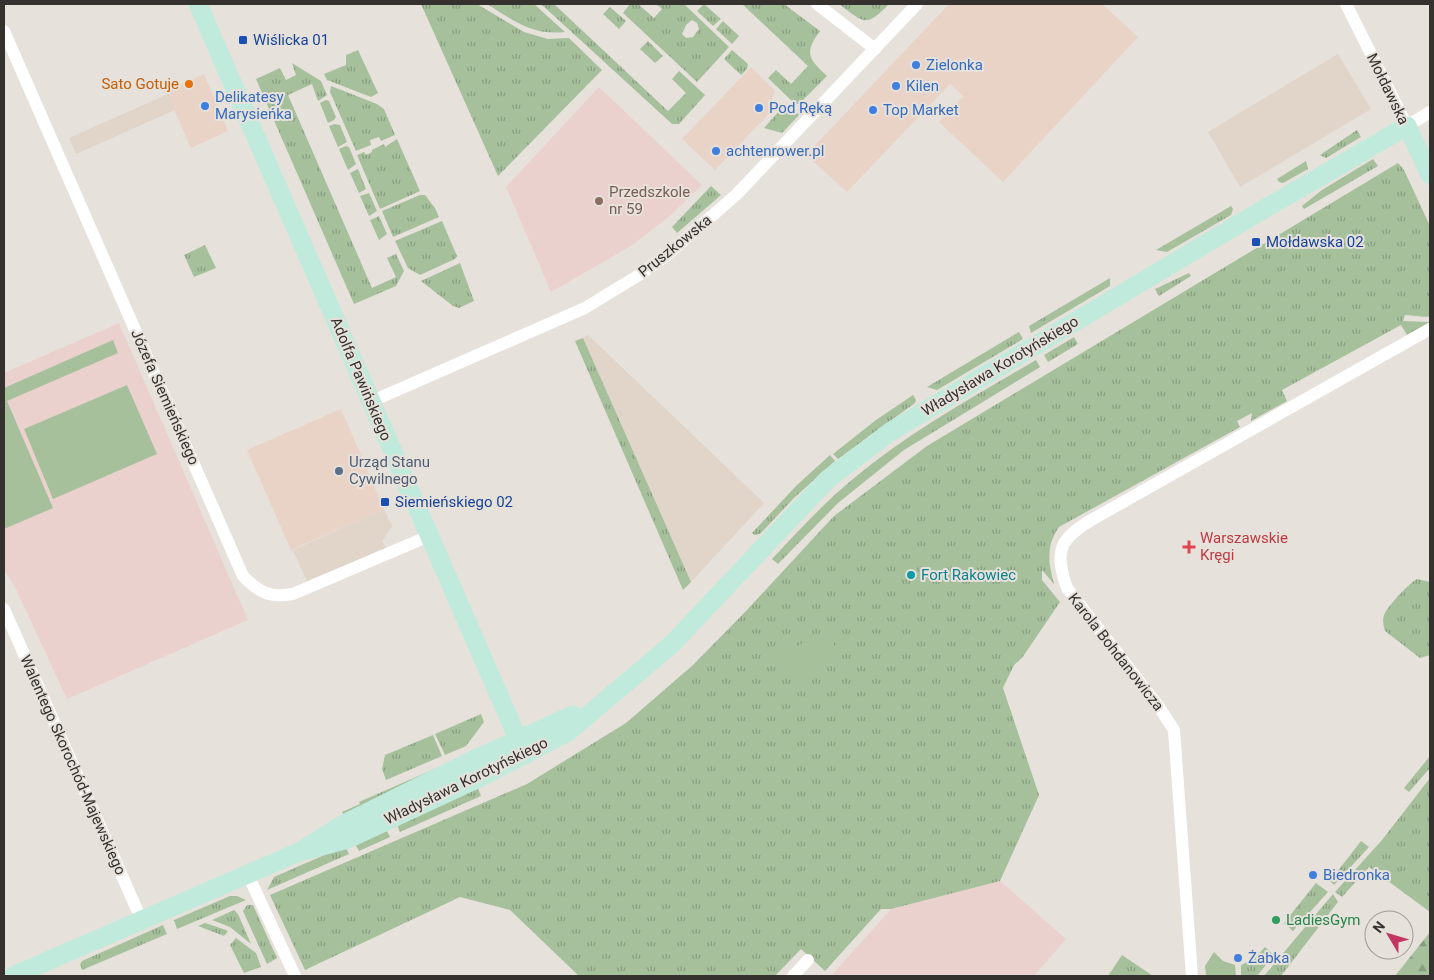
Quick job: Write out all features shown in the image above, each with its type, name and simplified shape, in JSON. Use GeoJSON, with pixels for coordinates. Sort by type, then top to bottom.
{"type":"FeatureCollection","features":[{"type":"Feature","properties":{"kind":"street","name":"Adolfa Pawińskiego"},"geometry":{"type":"LineString","coordinates":[[198,4],[521,747]]}},
{"type":"Feature","properties":{"kind":"street"},"geometry":{"type":"LineString","coordinates":[[817,4],[874,48]]}},
{"type":"Feature","properties":{"kind":"street","name":"Pruszkowska"},"geometry":{"type":"LineString","coordinates":[[370,402],[586,308],[667,255],[736,195],[917,4]]}},
{"type":"Feature","properties":{"kind":"street","name":"Mołdawska"},"geometry":{"type":"LineString","coordinates":[[1346,4],[1430,175]]}},
{"type":"Feature","properties":{"kind":"street","name":"Józefa Siemieńskiego"},"geometry":{"type":"LineString","coordinates":[[4,31],[243,576],[254,587],[275,597],[293,594],[429,536]]}},
{"type":"Feature","properties":{"kind":"street","name":"Władysława Korotyńskiego"},"geometry":{"type":"LineString","coordinates":[[13,976],[299,852],[342,825],[471,761],[568,732],[672,644],[828,479],[890,432],[1232,227],[1430,112]]}},
{"type":"Feature","properties":{"kind":"street","name":"Karola Bohdanowicza"},"geometry":{"type":"LineString","coordinates":[[1192,976],[1174,730],[1159,707],[1066,588],[1059,568],[1060,547],[1073,531],[1092,519],[1430,329]]}},
{"type":"Feature","properties":{"kind":"street","name":"Walentego Skorochód-Majewskiego"},"geometry":{"type":"LineString","coordinates":[[4,609],[142,921]]}},
{"type":"Feature","properties":{"kind":"street"},"geometry":{"type":"LineString","coordinates":[[248,875],[295,976]]}},
{"type":"Feature","properties":{"kind":"street"},"geometry":{"type":"LineString","coordinates":[[793,976],[808,960]]}},
{"type":"Feature","properties":{"kind":"shaded area"},"geometry":{"type":"Polygon","coordinates":[[[949,4],[1102,4],[1138,37],[1003,182],[939,122],[963,96],[950,84],[847,192],[806,155],[949,4]]]}},
{"type":"Feature","properties":{"kind":"shaded area"},"geometry":{"type":"Polygon","coordinates":[[[1338,54],[1371,109],[1240,187],[1208,132],[1338,54]]]}},
{"type":"Feature","properties":{"kind":"shaded area"},"geometry":{"type":"Polygon","coordinates":[[[751,67],[775,91],[772,100],[777,105],[715,170],[682,139],[751,67]]]}},
{"type":"Feature","properties":{"kind":"shaded area"},"geometry":{"type":"Polygon","coordinates":[[[204,74],[228,131],[191,148],[166,91],[204,74]]]}},
{"type":"Feature","properties":{"kind":"shaded area","name":"Przedszkole nr 59"},"geometry":{"type":"Polygon","coordinates":[[[599,87],[702,185],[671,215],[631,246],[551,292],[506,187],[599,87]]]}},
{"type":"Feature","properties":{"kind":"shaded area"},"geometry":{"type":"Polygon","coordinates":[[[168,94],[175,110],[76,154],[69,138],[168,94]]]}},
{"type":"Feature","properties":{"kind":"shaded area"},"geometry":{"type":"Polygon","coordinates":[[[119,323],[248,620],[67,699],[14,585],[4,570],[4,373],[119,323]]]}},
{"type":"Feature","properties":{"kind":"shaded area"},"geometry":{"type":"Polygon","coordinates":[[[588,335],[764,503],[691,582],[583,338],[588,335]]]}},
{"type":"Feature","properties":{"kind":"shaded area"},"geometry":{"type":"Polygon","coordinates":[[[341,409],[384,509],[291,550],[247,450],[341,409]]]}},
{"type":"Feature","properties":{"kind":"shaded area"},"geometry":{"type":"Polygon","coordinates":[[[384,509],[392,526],[382,541],[386,548],[307,581],[293,550],[384,509]]]}},
{"type":"Feature","properties":{"kind":"shaded area"},"geometry":{"type":"Polygon","coordinates":[[[1000,881],[1066,939],[1034,976],[831,976],[891,909],[1000,881]]]}},
{"type":"Feature","properties":{"kind":"green space"},"geometry":{"type":"Polygon","coordinates":[[[421,4],[477,4],[524,32],[548,39],[569,38],[602,70],[498,176],[421,4]]]}},
{"type":"Feature","properties":{"kind":"green space"},"geometry":{"type":"Polygon","coordinates":[[[487,4],[534,4],[565,32],[543,32],[523,26],[487,4]]]}},
{"type":"Feature","properties":{"kind":"green space"},"geometry":{"type":"Polygon","coordinates":[[[541,4],[554,4],[668,111],[686,93],[672,79],[679,71],[705,95],[679,124],[672,124],[541,4]]]}},
{"type":"Feature","properties":{"kind":"green space"},"geometry":{"type":"Polygon","coordinates":[[[630,4],[638,4],[654,18],[662,9],[656,4],[684,4],[729,47],[697,82],[623,13],[630,4]],[[692,20],[686,25],[682,34],[686,38],[693,37],[699,29],[697,23],[692,20]]]}},
{"type":"Feature","properties":{"kind":"green space"},"geometry":{"type":"Polygon","coordinates":[[[704,4],[721,19],[713,26],[697,11],[704,4]]]}},
{"type":"Feature","properties":{"kind":"green space"},"geometry":{"type":"Polygon","coordinates":[[[742,4],[784,4],[820,31],[812,45],[810,55],[812,60],[827,76],[799,104],[794,103],[768,78],[776,70],[791,84],[808,66],[742,4]]]}},
{"type":"Feature","properties":{"kind":"green space"},"geometry":{"type":"Polygon","coordinates":[[[839,4],[889,4],[875,17],[865,20],[860,19],[839,4]]]}},
{"type":"Feature","properties":{"kind":"green space"},"geometry":{"type":"Polygon","coordinates":[[[610,7],[626,21],[619,29],[603,14],[610,7]]]}},
{"type":"Feature","properties":{"kind":"green space"},"geometry":{"type":"Polygon","coordinates":[[[723,21],[739,36],[732,44],[716,29],[723,21]]]}},
{"type":"Feature","properties":{"kind":"green space"},"geometry":{"type":"Polygon","coordinates":[[[648,41],[663,56],[655,63],[640,49],[648,41]]]}},
{"type":"Feature","properties":{"kind":"green space"},"geometry":{"type":"Polygon","coordinates":[[[358,50],[378,93],[371,97],[327,80],[324,74],[346,65],[346,55],[358,50]]]}},
{"type":"Feature","properties":{"kind":"green space"},"geometry":{"type":"Polygon","coordinates":[[[732,50],[748,64],[747,69],[741,75],[724,59],[732,50]]]}},
{"type":"Feature","properties":{"kind":"green space"},"geometry":{"type":"Polygon","coordinates":[[[292,63],[321,81],[327,95],[318,101],[312,84],[288,95],[372,288],[396,277],[387,258],[396,254],[404,271],[396,286],[354,304],[256,79],[280,68],[286,80],[296,75],[292,63]]]}},
{"type":"Feature","properties":{"kind":"green space"},"geometry":{"type":"Polygon","coordinates":[[[331,86],[377,104],[384,109],[395,135],[381,141],[379,137],[370,140],[371,145],[356,151],[330,92],[331,86]]]}},
{"type":"Feature","properties":{"kind":"green space"},"geometry":{"type":"Polygon","coordinates":[[[326,100],[329,101],[336,117],[328,123],[320,103],[326,100]]]}},
{"type":"Feature","properties":{"kind":"green space"},"geometry":{"type":"Polygon","coordinates":[[[779,111],[800,114],[782,133],[764,128],[779,111]]]}},
{"type":"Feature","properties":{"kind":"green space"},"geometry":{"type":"Polygon","coordinates":[[[334,124],[340,125],[347,142],[338,147],[329,126],[334,124]]]}},
{"type":"Feature","properties":{"kind":"green space"},"geometry":{"type":"Polygon","coordinates":[[[1357,130],[1361,137],[1326,158],[1320,155],[1357,130]]]}},
{"type":"Feature","properties":{"kind":"green space"},"geometry":{"type":"Polygon","coordinates":[[[397,139],[420,191],[380,209],[357,155],[364,152],[366,155],[372,152],[372,150],[384,144],[385,147],[397,139]]]}},
{"type":"Feature","properties":{"kind":"green space"},"geometry":{"type":"Polygon","coordinates":[[[346,146],[349,147],[356,164],[348,170],[339,149],[346,146]]]}},
{"type":"Feature","properties":{"kind":"green space"},"geometry":{"type":"Polygon","coordinates":[[[1373,159],[1378,166],[1304,209],[1302,206],[1322,190],[1373,159]]]}},
{"type":"Feature","properties":{"kind":"green space"},"geometry":{"type":"Polygon","coordinates":[[[1306,161],[1308,169],[1283,183],[1279,182],[1277,179],[1306,161]]]}},
{"type":"Feature","properties":{"kind":"green space","name":"Fort Rakowiec"},"geometry":{"type":"Polygon","coordinates":[[[1398,163],[1404,170],[1430,226],[1430,316],[1405,315],[1403,321],[1430,322],[1407,335],[1401,325],[1282,390],[1287,401],[1251,421],[1252,413],[1237,421],[1240,427],[1059,527],[1055,534],[1049,554],[1054,584],[1042,570],[1042,580],[1060,602],[1022,658],[1014,665],[1003,688],[1039,795],[1000,881],[891,909],[881,909],[825,971],[801,949],[775,976],[579,976],[510,910],[460,897],[305,970],[270,895],[527,784],[626,723],[693,665],[834,516],[927,446],[1398,163]]]}},
{"type":"Feature","properties":{"kind":"green space"},"geometry":{"type":"Polygon","coordinates":[[[358,169],[366,189],[359,193],[350,173],[358,169]]]}},
{"type":"Feature","properties":{"kind":"green space"},"geometry":{"type":"Polygon","coordinates":[[[711,186],[721,195],[677,233],[672,227],[711,186]]]}},
{"type":"Feature","properties":{"kind":"green space"},"geometry":{"type":"Polygon","coordinates":[[[369,193],[377,211],[369,216],[360,196],[369,193]]]}},
{"type":"Feature","properties":{"kind":"green space"},"geometry":{"type":"Polygon","coordinates":[[[420,195],[425,195],[439,217],[393,237],[382,211],[420,195]]]}},
{"type":"Feature","properties":{"kind":"green space"},"geometry":{"type":"Polygon","coordinates":[[[1231,206],[1233,209],[1231,215],[1167,252],[1156,250],[1231,206]]]}},
{"type":"Feature","properties":{"kind":"green space"},"geometry":{"type":"Polygon","coordinates":[[[379,216],[387,234],[379,240],[370,220],[379,216]]]}},
{"type":"Feature","properties":{"kind":"green space"},"geometry":{"type":"Polygon","coordinates":[[[442,221],[457,256],[455,259],[420,275],[408,268],[395,241],[442,221]]]}},
{"type":"Feature","properties":{"kind":"green space"},"geometry":{"type":"Polygon","coordinates":[[[205,245],[216,268],[194,277],[184,255],[205,245]]]}},
{"type":"Feature","properties":{"kind":"green space"},"geometry":{"type":"Polygon","coordinates":[[[460,263],[474,301],[459,308],[453,306],[421,281],[460,263]]]}},
{"type":"Feature","properties":{"kind":"green space"},"geometry":{"type":"Polygon","coordinates":[[[1189,273],[1191,276],[1159,296],[1155,289],[1189,273]]]}},
{"type":"Feature","properties":{"kind":"green space"},"geometry":{"type":"Polygon","coordinates":[[[1110,278],[1110,286],[1031,333],[1029,326],[1110,278]]]}},
{"type":"Feature","properties":{"kind":"green space"},"geometry":{"type":"Polygon","coordinates":[[[1019,332],[1023,339],[937,390],[927,387],[1019,332]]]}},
{"type":"Feature","properties":{"kind":"green space"},"geometry":{"type":"Polygon","coordinates":[[[1074,337],[1078,344],[1048,362],[1044,355],[1074,337]]]}},
{"type":"Feature","properties":{"kind":"green space"},"geometry":{"type":"Polygon","coordinates":[[[583,338],[691,582],[683,590],[575,341],[583,338]]]}},
{"type":"Feature","properties":{"kind":"green space"},"geometry":{"type":"Polygon","coordinates":[[[113,340],[118,353],[7,401],[53,508],[4,529],[4,388],[113,340]]]}},
{"type":"Feature","properties":{"kind":"green space"},"geometry":{"type":"Polygon","coordinates":[[[1036,360],[1040,367],[904,450],[838,503],[778,564],[772,559],[832,498],[874,462],[919,430],[1036,360]]]}},
{"type":"Feature","properties":{"kind":"green space"},"geometry":{"type":"Polygon","coordinates":[[[127,385],[157,454],[53,499],[24,429],[127,385]]]}},
{"type":"Feature","properties":{"kind":"green space"},"geometry":{"type":"Polygon","coordinates":[[[913,395],[916,400],[915,403],[838,459],[833,454],[876,420],[913,395]]]}},
{"type":"Feature","properties":{"kind":"green space"},"geometry":{"type":"Polygon","coordinates":[[[830,455],[835,461],[794,498],[760,534],[754,535],[752,533],[796,486],[830,455]]]}},
{"type":"Feature","properties":{"kind":"green space"},"geometry":{"type":"Polygon","coordinates":[[[1417,579],[1430,582],[1430,655],[1420,658],[1385,631],[1383,621],[1384,615],[1390,606],[1417,579]]]}},
{"type":"Feature","properties":{"kind":"green space"},"geometry":{"type":"Polygon","coordinates":[[[828,632],[841,661],[793,683],[780,654],[828,632]]]}},
{"type":"Feature","properties":{"kind":"green space"},"geometry":{"type":"Polygon","coordinates":[[[481,714],[484,722],[466,746],[445,755],[435,734],[481,714]]]}},
{"type":"Feature","properties":{"kind":"green space"},"geometry":{"type":"Polygon","coordinates":[[[433,735],[442,756],[386,780],[382,769],[385,755],[433,735]]]}},
{"type":"Feature","properties":{"kind":"green space"},"geometry":{"type":"Polygon","coordinates":[[[464,756],[345,818],[342,812],[360,804],[359,802],[464,756]]]}},
{"type":"Feature","properties":{"kind":"green space"},"geometry":{"type":"Polygon","coordinates":[[[1430,756],[1430,768],[1409,792],[1404,788],[1430,756]]]}},
{"type":"Feature","properties":{"kind":"green space"},"geometry":{"type":"Polygon","coordinates":[[[1430,778],[1430,912],[1369,867],[1342,897],[1335,892],[1382,840],[1430,778]]]}},
{"type":"Feature","properties":{"kind":"green space"},"geometry":{"type":"Polygon","coordinates":[[[478,788],[481,796],[400,832],[397,825],[478,788]]]}},
{"type":"Feature","properties":{"kind":"green space"},"geometry":{"type":"Polygon","coordinates":[[[387,831],[390,837],[359,851],[354,842],[387,831]]]}},
{"type":"Feature","properties":{"kind":"green space"},"geometry":{"type":"Polygon","coordinates":[[[1361,841],[1369,847],[1334,885],[1330,881],[1361,841]]]}},
{"type":"Feature","properties":{"kind":"green space"},"geometry":{"type":"Polygon","coordinates":[[[345,846],[349,854],[267,890],[274,877],[345,846]]]}},
{"type":"Feature","properties":{"kind":"green space"},"geometry":{"type":"Polygon","coordinates":[[[1316,883],[1328,892],[1293,931],[1284,923],[1316,883]]]}},
{"type":"Feature","properties":{"kind":"green space"},"geometry":{"type":"Polygon","coordinates":[[[1333,894],[1338,902],[1281,976],[1264,976],[1333,894]]]}},
{"type":"Feature","properties":{"kind":"green space"},"geometry":{"type":"Polygon","coordinates":[[[230,896],[237,896],[246,900],[177,929],[174,920],[230,896]]]}},
{"type":"Feature","properties":{"kind":"green space"},"geometry":{"type":"Polygon","coordinates":[[[247,905],[253,905],[277,958],[267,964],[243,911],[247,905]]]}},
{"type":"Feature","properties":{"kind":"green space"},"geometry":{"type":"Polygon","coordinates":[[[234,910],[238,914],[251,944],[230,927],[212,920],[234,910]]]}},
{"type":"Feature","properties":{"kind":"green space"},"geometry":{"type":"Polygon","coordinates":[[[205,923],[228,931],[224,936],[198,926],[205,923]]]}},
{"type":"Feature","properties":{"kind":"green space"},"geometry":{"type":"Polygon","coordinates":[[[163,925],[167,934],[82,970],[80,964],[82,961],[163,925]]]}},
{"type":"Feature","properties":{"kind":"green space"},"geometry":{"type":"Polygon","coordinates":[[[1430,932],[1430,976],[1395,976],[1408,960],[1414,960],[1414,952],[1430,932]]]}},
{"type":"Feature","properties":{"kind":"green space"},"geometry":{"type":"Polygon","coordinates":[[[236,938],[256,953],[261,967],[244,973],[230,945],[236,938]]]}},
{"type":"Feature","properties":{"kind":"green space"},"geometry":{"type":"Polygon","coordinates":[[[1265,947],[1274,955],[1257,976],[1241,976],[1241,965],[1254,959],[1265,947]]]}},
{"type":"Feature","properties":{"kind":"green space"},"geometry":{"type":"Polygon","coordinates":[[[1214,952],[1223,961],[1235,965],[1236,976],[1206,976],[1205,966],[1214,952]]]}},
{"type":"Feature","properties":{"kind":"green space"},"geometry":{"type":"Polygon","coordinates":[[[1122,955],[1153,976],[1108,976],[1122,955]]]}},
{"type":"Feature","properties":{"kind":"place","name":"Wiślicka 01"},"geometry":{"type":"Point","coordinates":[243,40]}},
{"type":"Feature","properties":{"kind":"place","name":"Zielonka"},"geometry":{"type":"Point","coordinates":[916,65]}},
{"type":"Feature","properties":{"kind":"place","name":"Sato Gotuje"},"geometry":{"type":"Point","coordinates":[189,84]}},
{"type":"Feature","properties":{"kind":"place","name":"Kilen"},"geometry":{"type":"Point","coordinates":[896,86]}},
{"type":"Feature","properties":{"kind":"place","name":"Delikatesy Marysieńka"},"geometry":{"type":"Point","coordinates":[205,106]}},
{"type":"Feature","properties":{"kind":"place","name":"Pod Ręką"},"geometry":{"type":"Point","coordinates":[759,108]}},
{"type":"Feature","properties":{"kind":"place","name":"Top Market"},"geometry":{"type":"Point","coordinates":[873,110]}},
{"type":"Feature","properties":{"kind":"place","name":"achtenrower.pl"},"geometry":{"type":"Point","coordinates":[716,151]}},
{"type":"Feature","properties":{"kind":"place","name":"Przedszkole nr 59"},"geometry":{"type":"Point","coordinates":[599,201]}},
{"type":"Feature","properties":{"kind":"place","name":"Mołdawska 02"},"geometry":{"type":"Point","coordinates":[1256,242]}},
{"type":"Feature","properties":{"kind":"place","name":"Urząd Stanu Cywilnego"},"geometry":{"type":"Point","coordinates":[339,471]}},
{"type":"Feature","properties":{"kind":"place","name":"Siemieńskiego 02"},"geometry":{"type":"Point","coordinates":[385,502]}},
{"type":"Feature","properties":{"kind":"place","name":"Warszawskie Kręgi"},"geometry":{"type":"Point","coordinates":[1189,547]}},
{"type":"Feature","properties":{"kind":"place","name":"Fort Rakowiec"},"geometry":{"type":"Point","coordinates":[911,575]}},
{"type":"Feature","properties":{"kind":"place","name":"Biedronka"},"geometry":{"type":"Point","coordinates":[1313,875]}},
{"type":"Feature","properties":{"kind":"place","name":"LadiesGym"},"geometry":{"type":"Point","coordinates":[1276,920]}},
{"type":"Feature","properties":{"kind":"place","name":"Żabka"},"geometry":{"type":"Point","coordinates":[1238,958]}}]}
